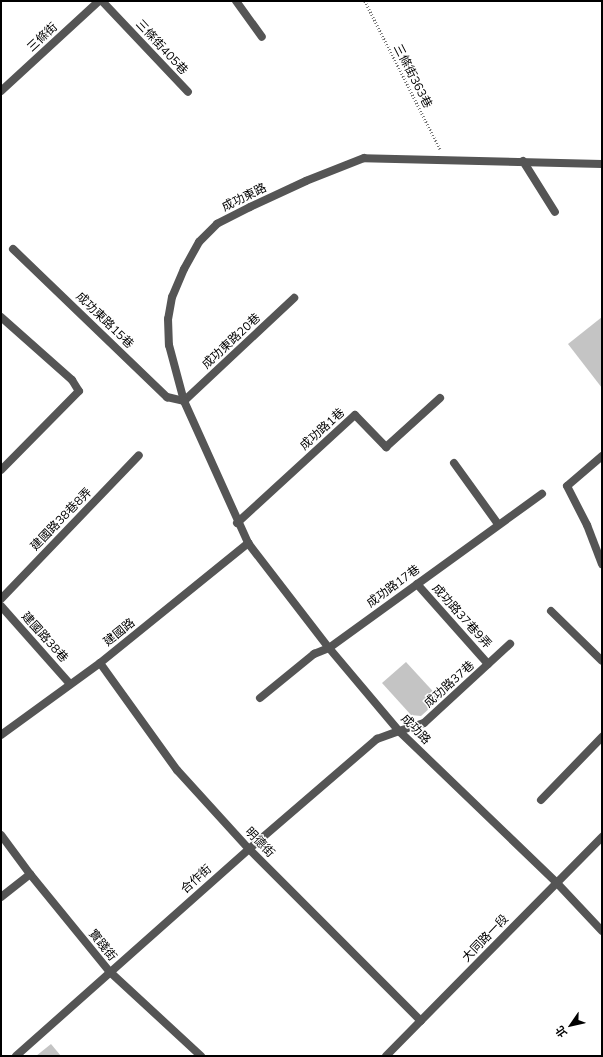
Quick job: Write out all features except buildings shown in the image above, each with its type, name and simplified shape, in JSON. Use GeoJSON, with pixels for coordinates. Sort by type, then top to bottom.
{"type":"FeatureCollection","features":[{"type":"Feature","properties":{"kind":"street","name":"三條街"},"geometry":{"type":"LineString","coordinates":[[1,91],[99,1]]}},
{"type":"Feature","properties":{"kind":"street","name":"三條街405巷"},"geometry":{"type":"LineString","coordinates":[[102,1],[188,92]]}},
{"type":"Feature","properties":{"kind":"street"},"geometry":{"type":"LineString","coordinates":[[236,1],[262,37]]}},
{"type":"Feature","properties":{"kind":"street","name":"成功東路"},"geometry":{"type":"LineString","coordinates":[[237,523],[184,401],[169,345],[168,319],[172,297],[184,269],[199,242],[213,229],[250,207],[306,181],[364,158],[602,164]]}},
{"type":"Feature","properties":{"kind":"street"},"geometry":{"type":"LineString","coordinates":[[523,161],[555,212]]}},
{"type":"Feature","properties":{"kind":"street","name":"成功東路15巷"},"geometry":{"type":"LineString","coordinates":[[13,249],[167,397],[184,401]]}},
{"type":"Feature","properties":{"kind":"street","name":"成功東路20巷"},"geometry":{"type":"LineString","coordinates":[[184,401],[294,298]]}},
{"type":"Feature","properties":{"kind":"street"},"geometry":{"type":"LineString","coordinates":[[1,317],[72,380],[79,391],[1,470]]}},
{"type":"Feature","properties":{"kind":"street","name":"成功路1巷"},"geometry":{"type":"LineString","coordinates":[[237,523],[355,415],[386,447],[440,398]]}},
{"type":"Feature","properties":{"kind":"street","name":"建國路38巷8弄"},"geometry":{"type":"LineString","coordinates":[[1,599],[139,455]]}},
{"type":"Feature","properties":{"kind":"street"},"geometry":{"type":"LineString","coordinates":[[602,456],[567,486],[587,524],[602,564]]}},
{"type":"Feature","properties":{"kind":"street"},"geometry":{"type":"LineString","coordinates":[[454,463],[498,524]]}},
{"type":"Feature","properties":{"kind":"street","name":"成功路17巷"},"geometry":{"type":"LineString","coordinates":[[260,698],[314,654],[329,648],[498,524],[542,494]]}},
{"type":"Feature","properties":{"kind":"street","name":"成功路"},"geometry":{"type":"LineString","coordinates":[[237,523],[248,543],[329,648],[399,731],[556,882],[602,931]]}},
{"type":"Feature","properties":{"kind":"street","name":"建國路"},"geometry":{"type":"LineString","coordinates":[[1,735],[100,663],[248,543]]}},
{"type":"Feature","properties":{"kind":"street","name":"成功路37巷9弄"},"geometry":{"type":"LineString","coordinates":[[417,584],[488,664]]}},
{"type":"Feature","properties":{"kind":"street","name":"建國路38巷"},"geometry":{"type":"LineString","coordinates":[[1,606],[70,684]]}},
{"type":"Feature","properties":{"kind":"street"},"geometry":{"type":"LineString","coordinates":[[551,611],[602,661]]}},
{"type":"Feature","properties":{"kind":"street","name":"成功路37巷"},"geometry":{"type":"LineString","coordinates":[[399,731],[424,723],[510,644]]}},
{"type":"Feature","properties":{"kind":"street","name":"明德街"},"geometry":{"type":"LineString","coordinates":[[100,663],[177,770],[248,849],[421,1021]]}},
{"type":"Feature","properties":{"kind":"street","name":"合作街"},"geometry":{"type":"LineString","coordinates":[[16,1056],[248,849],[377,739],[399,731]]}},
{"type":"Feature","properties":{"kind":"street"},"geometry":{"type":"LineString","coordinates":[[541,800],[602,737]]}},
{"type":"Feature","properties":{"kind":"street","name":"實踐街"},"geometry":{"type":"LineString","coordinates":[[1,835],[30,874],[110,972],[201,1056]]}},
{"type":"Feature","properties":{"kind":"street","name":"大同路一段"},"geometry":{"type":"LineString","coordinates":[[386,1056],[602,837]]}},
{"type":"Feature","properties":{"kind":"street"},"geometry":{"type":"LineString","coordinates":[[1,896],[30,874]]}},
{"type":"Feature","properties":{"kind":"path","name":"三條街363巷"},"geometry":{"type":"LineString","coordinates":[[365,1],[446,160]]}}]}
